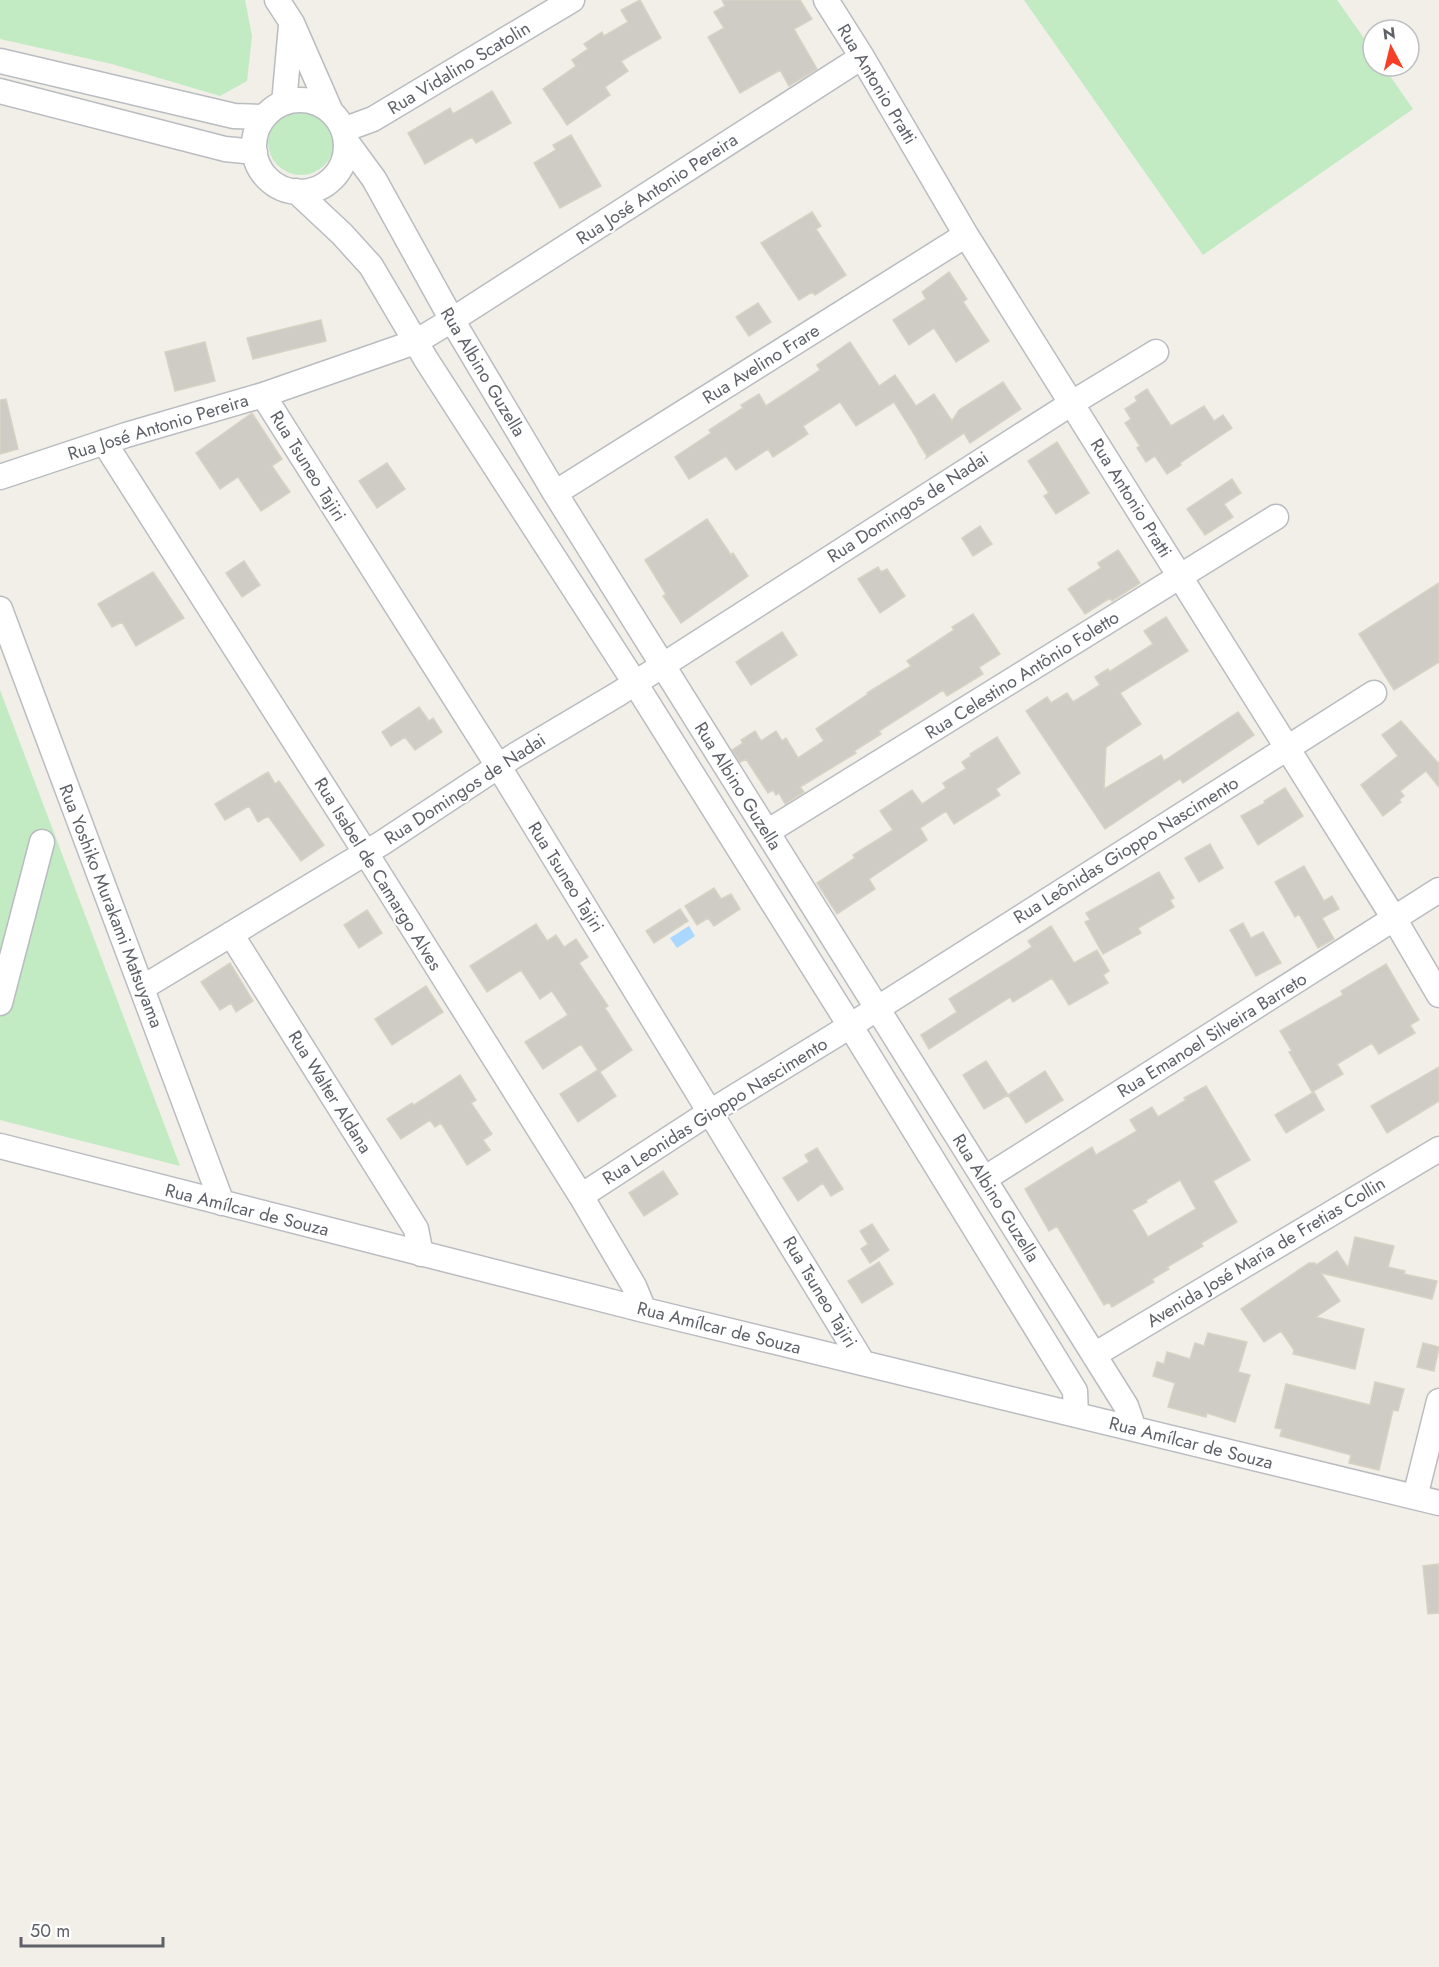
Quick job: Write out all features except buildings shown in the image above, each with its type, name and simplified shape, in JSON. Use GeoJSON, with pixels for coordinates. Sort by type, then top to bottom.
{"type":"FeatureCollection","features":[{"type":"Feature","properties":{"kind":"street"},"geometry":{"type":"LineString","coordinates":[[277,0],[292,24],[284,103]]}},
{"type":"Feature","properties":{"kind":"street","name":"Rua Vidalino Scatolin"},"geometry":{"type":"LineString","coordinates":[[340,127],[373,119],[572,0]]}},
{"type":"Feature","properties":{"kind":"street","name":"Rua Antonio Pratti"},"geometry":{"type":"LineString","coordinates":[[826,0],[862,57],[966,236],[1395,920],[1439,995]]}},
{"type":"Feature","properties":{"kind":"street","name":"Rua Albino Guzella"},"geometry":{"type":"LineString","coordinates":[[292,24],[340,127],[375,178],[452,320],[555,493],[1094,1354],[1126,1406],[1134,1429]]}},
{"type":"Feature","properties":{"kind":"street","name":"Rua José Antonio Pereira"},"geometry":{"type":"LineString","coordinates":[[0,477],[104,442],[262,395],[417,340],[452,320],[862,57]]}},
{"type":"Feature","properties":{"kind":"street"},"geometry":{"type":"LineString","coordinates":[[0,62],[234,116],[264,117]]}},
{"type":"Feature","properties":{"kind":"street"},"geometry":{"type":"LineString","coordinates":[[0,91],[225,149],[255,152]]}},
{"type":"Feature","properties":{"kind":"street"},"geometry":{"type":"LineString","coordinates":[[296,100],[320,105],[340,127],[343,162],[330,181],[320,187],[308,191],[296,191],[278,186],[264,174],[258,164],[255,140],[264,117],[284,103],[296,100]]}},
{"type":"Feature","properties":{"kind":"street","name":"Rua Albino Guzella"},"geometry":{"type":"LineString","coordinates":[[296,191],[342,234],[371,266],[434,371],[635,682],[1075,1391],[1076,1415]]}},
{"type":"Feature","properties":{"kind":"street","name":"Rua Avelino Frare"},"geometry":{"type":"LineString","coordinates":[[555,493],[966,236]]}},
{"type":"Feature","properties":{"kind":"street","name":"Rua Domingos de Nadai"},"geometry":{"type":"LineString","coordinates":[[142,988],[365,853],[1072,403],[1156,352]]}},
{"type":"Feature","properties":{"kind":"street","name":"Rua Tsuneo Tajiri"},"geometry":{"type":"LineString","coordinates":[[262,395],[498,767],[863,1363]]}},
{"type":"Feature","properties":{"kind":"street","name":"Rua Isabel de Camargo Alves"},"geometry":{"type":"LineString","coordinates":[[104,442],[580,1196],[634,1286],[644,1310]]}},
{"type":"Feature","properties":{"kind":"street","name":"Rua Celestino Antônio Foletto"},"geometry":{"type":"LineString","coordinates":[[768,832],[1276,517]]}},
{"type":"Feature","properties":{"kind":"street","name":"Rua Yoshiko Murakami Matsuyama"},"geometry":{"type":"LineString","coordinates":[[0,609],[222,1203]]}},
{"type":"Feature","properties":{"kind":"street","name":"Rua Leônidas Gioppo Nascimento"},"geometry":{"type":"LineString","coordinates":[[850,1026],[1374,693]]}},
{"type":"Feature","properties":{"kind":"street"},"geometry":{"type":"LineString","coordinates":[[0,1003],[42,842]]}},
{"type":"Feature","properties":{"kind":"street","name":"Rua Emanoel Silveira Barreto"},"geometry":{"type":"LineString","coordinates":[[984,1179],[1439,890]]}},
{"type":"Feature","properties":{"kind":"street","name":"Rua Walter Aldana"},"geometry":{"type":"LineString","coordinates":[[231,934],[416,1229],[421,1254]]}},
{"type":"Feature","properties":{"kind":"street","name":"Rua Leonidas Gioppo Nascimento"},"geometry":{"type":"LineString","coordinates":[[580,1196],[710,1112],[850,1026]]}},
{"type":"Feature","properties":{"kind":"street","name":"Rua Amílcar de Souza"},"geometry":{"type":"LineString","coordinates":[[0,1146],[644,1310],[1439,1503]]}},
{"type":"Feature","properties":{"kind":"street","name":"Avenida José Maria de Fretias Collin"},"geometry":{"type":"LineString","coordinates":[[1094,1354],[1439,1149]]}},
{"type":"Feature","properties":{"kind":"street"},"geometry":{"type":"LineString","coordinates":[[1415,1497],[1439,1401]]}},
{"type":"Feature","properties":{"kind":"green space"},"geometry":{"type":"Polygon","coordinates":[[[0,0],[245,0],[252,36],[247,81],[220,96],[112,64],[0,39],[0,0]]]}},
{"type":"Feature","properties":{"kind":"green space"},"geometry":{"type":"Polygon","coordinates":[[[1024,0],[1337,0],[1361,34],[1361,78],[1391,78],[1413,109],[1203,255],[1024,0]]]}},
{"type":"Feature","properties":{"kind":"green space"},"geometry":{"type":"Polygon","coordinates":[[[301,109],[314,112],[324,119],[331,129],[334,142],[331,155],[324,165],[314,172],[301,175],[288,172],[278,165],[271,155],[268,142],[271,129],[278,119],[288,112],[301,109]]]}},
{"type":"Feature","properties":{"kind":"green space"},"geometry":{"type":"Polygon","coordinates":[[[0,690],[180,1166],[0,1120],[0,690]]]}},
{"type":"Feature","properties":{"kind":"water"},"geometry":{"type":"Polygon","coordinates":[[[689,926],[695,936],[677,948],[670,938],[689,926]]]}}]}
